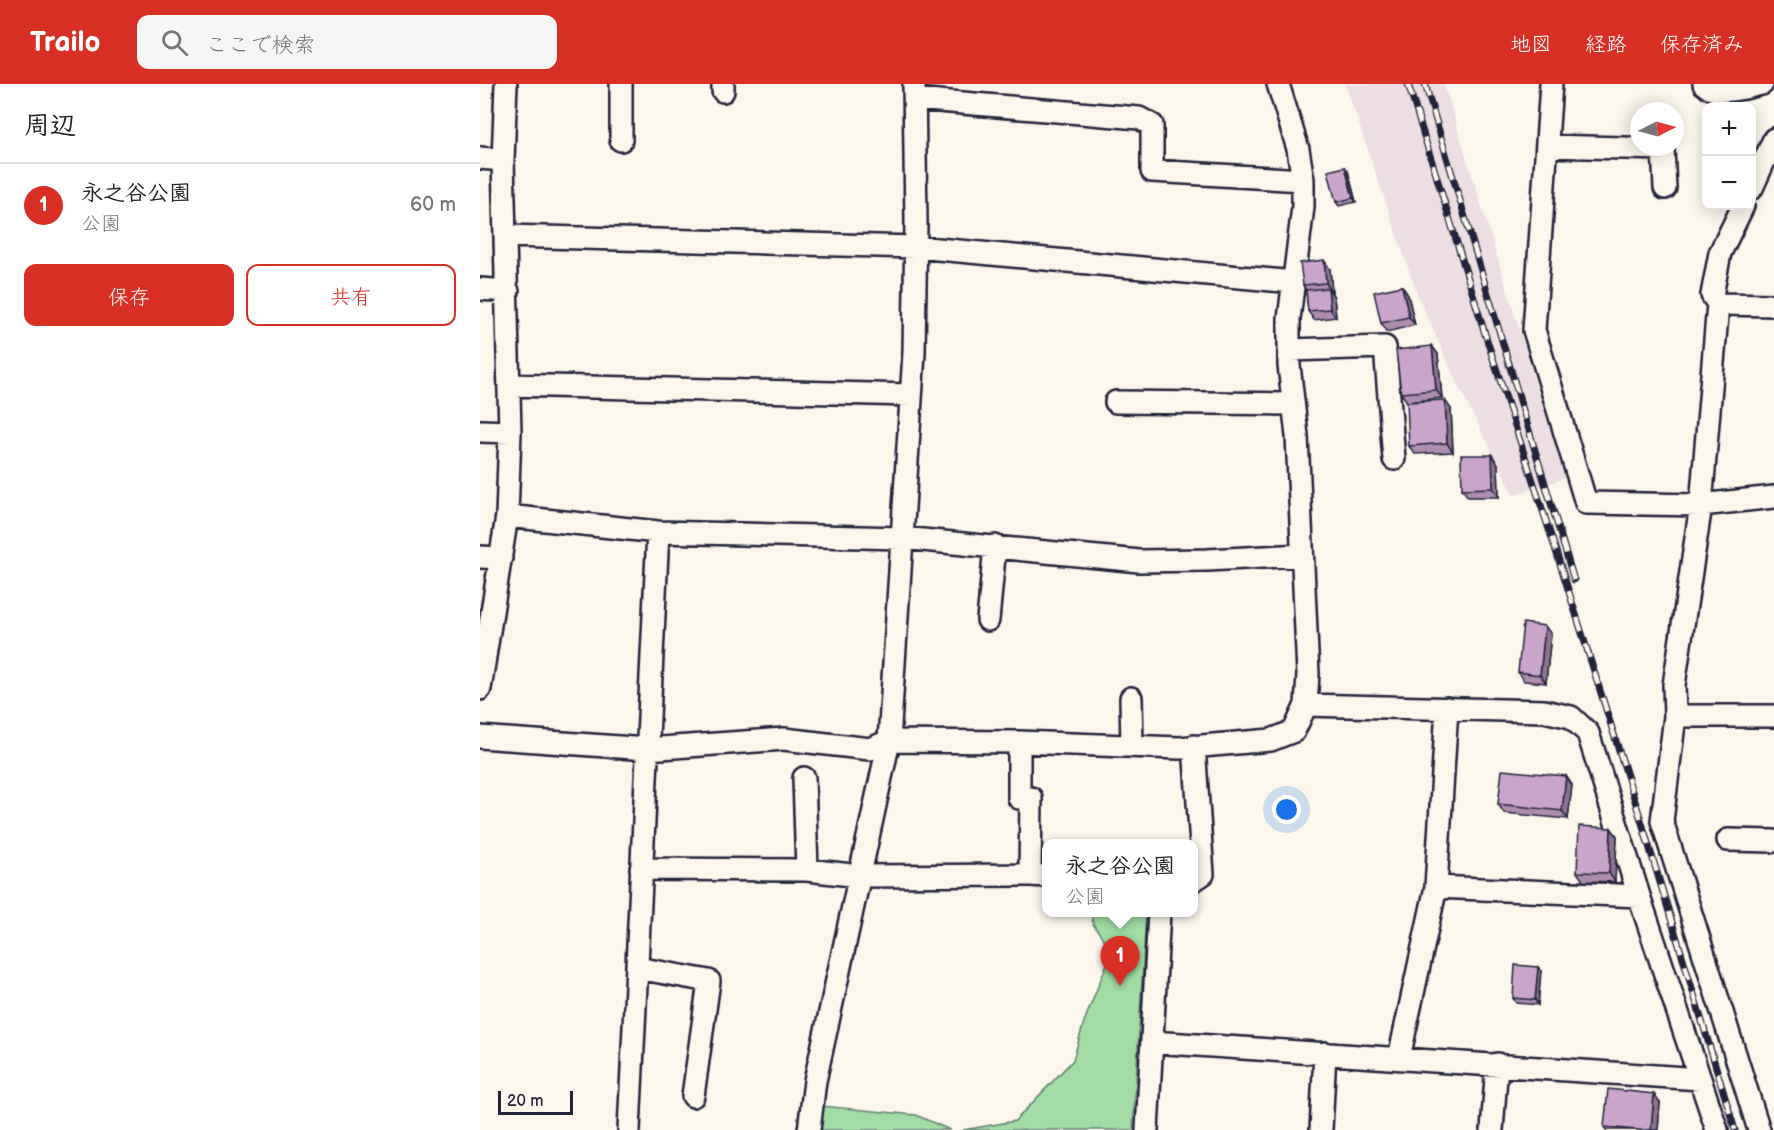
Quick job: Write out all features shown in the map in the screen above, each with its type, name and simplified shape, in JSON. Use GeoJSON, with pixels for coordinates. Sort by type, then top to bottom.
{"type":"FeatureCollection","features":[{"type":"Feature","properties":{"kind":"street"},"geometry":{"type":"LineString","coordinates":[[480,688],[507,516],[510,432],[503,160],[506,84]]}},
{"type":"Feature","properties":{"kind":"street"},"geometry":{"type":"LineString","coordinates":[[621,84],[621,140]]}},
{"type":"Feature","properties":{"kind":"street"},"geometry":{"type":"LineString","coordinates":[[480,737],[646,749],[784,739],[870,749],[889,741],[1194,746],[1271,740],[1294,731],[1306,705],[1308,674],[1289,350],[1289,319],[1303,207],[1304,180],[1298,149],[1278,84]]}},
{"type":"Feature","properties":{"kind":"street"},"geometry":{"type":"LineString","coordinates":[[1551,84],[1534,330],[1586,503],[1701,506],[1774,497]]}},
{"type":"Feature","properties":{"kind":"street"},"geometry":{"type":"LineString","coordinates":[[1704,84],[1719,90],[1734,90],[1762,84]]}},
{"type":"Feature","properties":{"kind":"street"},"geometry":{"type":"LineString","coordinates":[[809,1130],[815,1081],[889,741],[911,395],[916,247],[915,92],[1139,118],[1152,125],[1152,171],[1304,180]]}},
{"type":"Feature","properties":{"kind":"street"},"geometry":{"type":"LineString","coordinates":[[1756,179],[1774,139]]}},
{"type":"Feature","properties":{"kind":"street"},"geometry":{"type":"LineString","coordinates":[[1547,146],[1663,149],[1665,188]]}},
{"type":"Feature","properties":{"kind":"street"},"geometry":{"type":"LineString","coordinates":[[480,158],[503,160]]}},
{"type":"Feature","properties":{"kind":"street"},"geometry":{"type":"LineString","coordinates":[[1741,210],[1720,253],[1712,295],[1718,304],[1701,506],[1674,685],[1675,716],[1662,821],[1760,1130]]}},
{"type":"Feature","properties":{"kind":"street"},"geometry":{"type":"LineString","coordinates":[[506,236],[916,247],[1294,282]]}},
{"type":"Feature","properties":{"kind":"street"},"geometry":{"type":"LineString","coordinates":[[480,289],[507,291]]}},
{"type":"Feature","properties":{"kind":"street"},"geometry":{"type":"LineString","coordinates":[[1718,304],[1774,305]]}},
{"type":"Feature","properties":{"kind":"street"},"geometry":{"type":"LineString","coordinates":[[1289,350],[1385,346],[1394,459]]}},
{"type":"Feature","properties":{"kind":"street"},"geometry":{"type":"LineString","coordinates":[[509,385],[911,395]]}},
{"type":"Feature","properties":{"kind":"street"},"geometry":{"type":"LineString","coordinates":[[1116,402],[1293,404]]}},
{"type":"Feature","properties":{"kind":"street"},"geometry":{"type":"LineString","coordinates":[[480,431],[510,432]]}},
{"type":"Feature","properties":{"kind":"street"},"geometry":{"type":"LineString","coordinates":[[507,516],[658,532],[902,537],[1138,561],[1302,555]]}},
{"type":"Feature","properties":{"kind":"street"},"geometry":{"type":"LineString","coordinates":[[629,1130],[658,532]]}},
{"type":"Feature","properties":{"kind":"street"},"geometry":{"type":"LineString","coordinates":[[988,620],[995,546]]}},
{"type":"Feature","properties":{"kind":"street"},"geometry":{"type":"LineString","coordinates":[[480,557],[501,558]]}},
{"type":"Feature","properties":{"kind":"street"},"geometry":{"type":"LineString","coordinates":[[1131,698],[1132,746]]}},
{"type":"Feature","properties":{"kind":"street"},"geometry":{"type":"LineString","coordinates":[[1306,705],[1544,711],[1571,717],[1588,733],[1639,896],[1717,1130]]}},
{"type":"Feature","properties":{"kind":"street"},"geometry":{"type":"LineString","coordinates":[[1399,1058],[1436,887],[1447,708]]}},
{"type":"Feature","properties":{"kind":"street"},"geometry":{"type":"LineString","coordinates":[[1675,716],[1774,716]]}},
{"type":"Feature","properties":{"kind":"street"},"geometry":{"type":"LineString","coordinates":[[641,869],[807,870],[860,876],[1038,876],[1031,798],[1018,798],[1019,742]]}},
{"type":"Feature","properties":{"kind":"street"},"geometry":{"type":"LineString","coordinates":[[1194,746],[1203,873],[1198,877]]}},
{"type":"Feature","properties":{"kind":"street"},"geometry":{"type":"LineString","coordinates":[[804,778],[807,870]]}},
{"type":"Feature","properties":{"kind":"street"},"geometry":{"type":"LineString","coordinates":[[1728,840],[1774,841]]}},
{"type":"Feature","properties":{"kind":"street"},"geometry":{"type":"LineString","coordinates":[[1436,887],[1639,896]]}},
{"type":"Feature","properties":{"kind":"street"},"geometry":{"type":"LineString","coordinates":[[1147,1130],[1158,917]]}},
{"type":"Feature","properties":{"kind":"street"},"geometry":{"type":"LineString","coordinates":[[637,968],[709,981],[693,1096]]}},
{"type":"Feature","properties":{"kind":"street"},"geometry":{"type":"LineString","coordinates":[[1152,1042],[1700,1079]]}},
{"type":"Feature","properties":{"kind":"street"},"geometry":{"type":"LineString","coordinates":[[1321,1130],[1325,1053]]}},
{"type":"Feature","properties":{"kind":"street"},"geometry":{"type":"LineString","coordinates":[[1492,1130],[1497,1064]]}},
{"type":"Feature","properties":{"kind":"shaded area"},"geometry":{"type":"Polygon","coordinates":[[[1345,84],[1444,84],[1565,478],[1514,495],[1456,381],[1418,296],[1345,84]]]}},
{"type":"Feature","properties":{"kind":"green space"},"geometry":{"type":"Polygon","coordinates":[[[1092,917],[1146,917],[1133,1130],[963,1130],[1015,1121],[1073,1060],[1084,1022],[1112,951],[1093,924],[1092,917]]]}},
{"type":"Feature","properties":{"kind":"green space"},"geometry":{"type":"Polygon","coordinates":[[[821,1106],[916,1115],[950,1130],[818,1130],[821,1106]]]}},
{"type":"Feature","properties":{"kind":"building"},"geometry":{"type":"Polygon","coordinates":[[[1345,167],[1353,198],[1336,202],[1328,171],[1345,167]]]}},
{"type":"Feature","properties":{"kind":"building"},"geometry":{"type":"Polygon","coordinates":[[[1324,260],[1326,283],[1303,285],[1300,263],[1324,260]]]}},
{"type":"Feature","properties":{"kind":"building"},"geometry":{"type":"Polygon","coordinates":[[[1402,286],[1409,317],[1381,323],[1374,292],[1402,286]]]}},
{"type":"Feature","properties":{"kind":"building"},"geometry":{"type":"Polygon","coordinates":[[[1328,288],[1330,309],[1308,311],[1306,290],[1328,288]]]}},
{"type":"Feature","properties":{"kind":"building"},"geometry":{"type":"Polygon","coordinates":[[[1432,346],[1436,390],[1401,393],[1396,350],[1432,346]]]}},
{"type":"Feature","properties":{"kind":"building"},"geometry":{"type":"Polygon","coordinates":[[[1445,400],[1447,443],[1409,446],[1407,402],[1445,400]]]}},
{"type":"Feature","properties":{"kind":"building"},"geometry":{"type":"Polygon","coordinates":[[[1461,455],[1492,455],[1493,488],[1462,489],[1461,455]]]}},
{"type":"Feature","properties":{"kind":"building"},"geometry":{"type":"Polygon","coordinates":[[[1523,623],[1545,626],[1540,675],[1518,672],[1523,623]]]}},
{"type":"Feature","properties":{"kind":"building"},"geometry":{"type":"Polygon","coordinates":[[[1502,770],[1566,776],[1562,811],[1498,804],[1502,770]]]}},
{"type":"Feature","properties":{"kind":"building"},"geometry":{"type":"Polygon","coordinates":[[[1579,826],[1611,828],[1609,873],[1577,872],[1579,826]]]}},
{"type":"Feature","properties":{"kind":"building"},"geometry":{"type":"Polygon","coordinates":[[[1515,965],[1538,967],[1535,1000],[1513,998],[1515,965]]]}},
{"type":"Feature","properties":{"kind":"building"},"geometry":{"type":"Polygon","coordinates":[[[1608,1089],[1654,1094],[1651,1130],[1604,1127],[1608,1089]]]}},
{"type":"Feature","properties":{"kind":"railway"},"geometry":{"type":"LineString","coordinates":[[1408,84],[1486,337],[1642,823],[1735,1130]]}},
{"type":"Feature","properties":{"kind":"railway"},"geometry":{"type":"LineString","coordinates":[[1425,84],[1574,580]]}},
{"type":"Feature","properties":{"kind":"place","name":"永之谷公園"},"geometry":{"type":"Point","coordinates":[1120,986]}}]}
